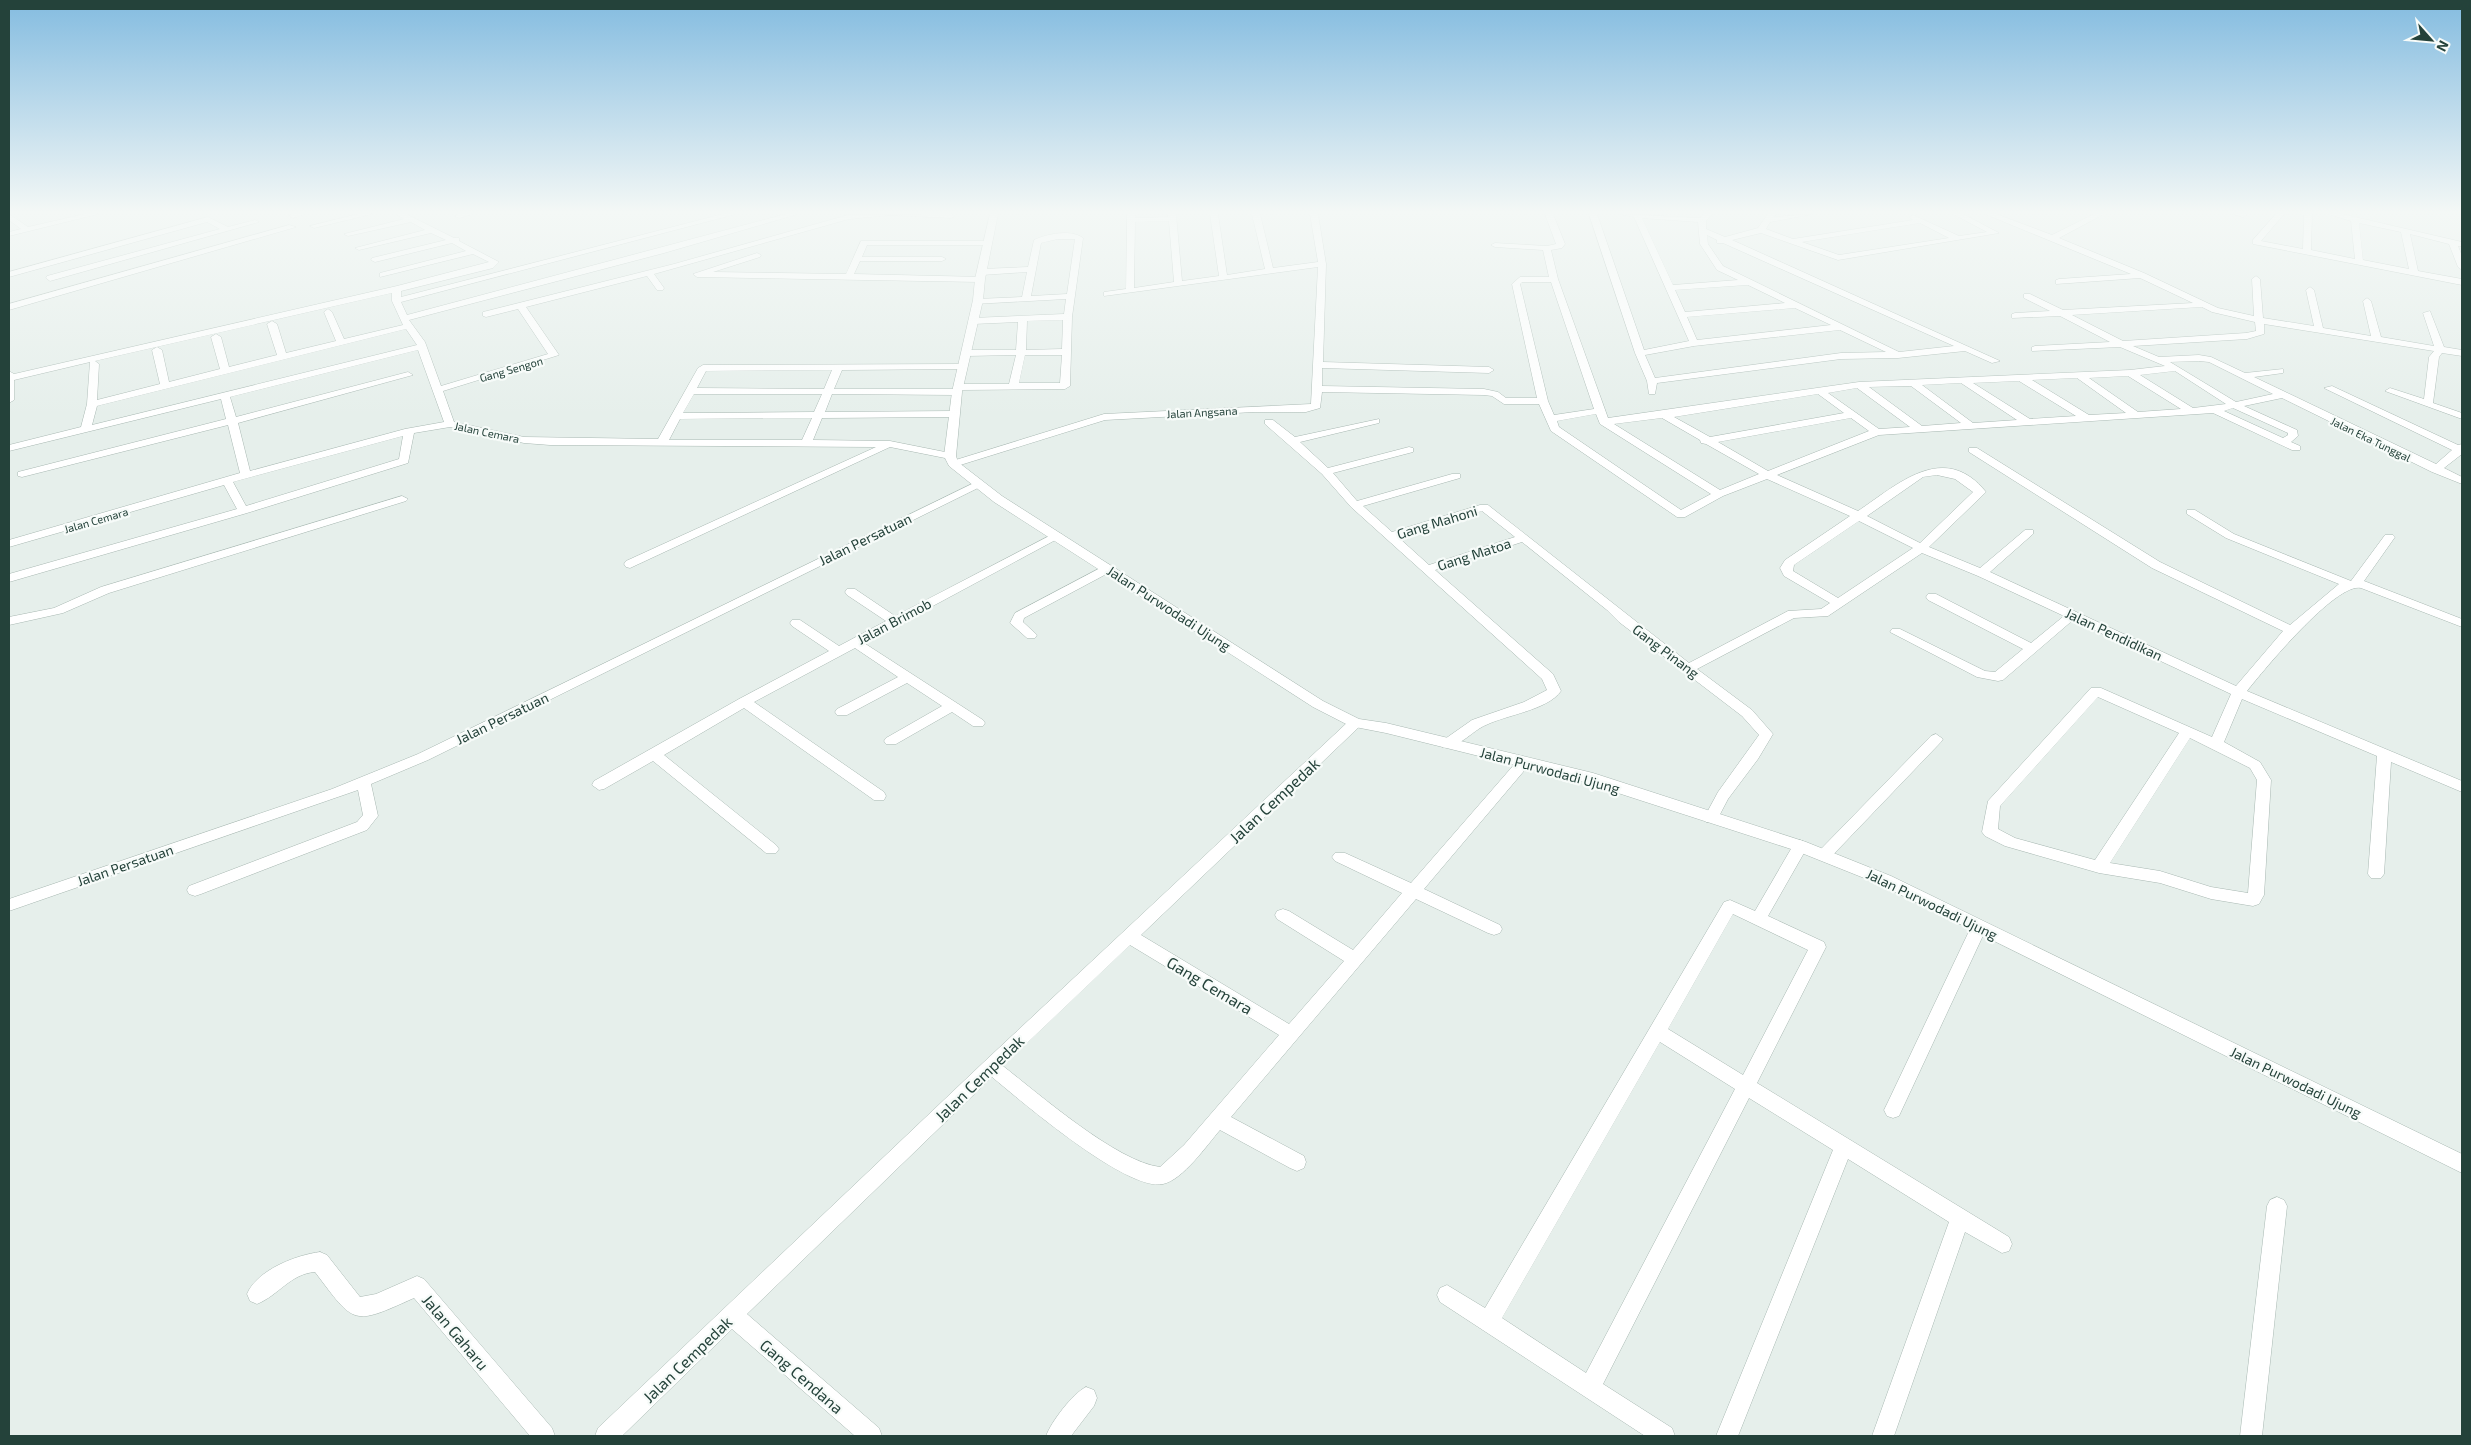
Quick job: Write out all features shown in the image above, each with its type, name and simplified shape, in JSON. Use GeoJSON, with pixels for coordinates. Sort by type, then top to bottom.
{"type":"FeatureCollection","features":[{"type":"Feature","properties":{"kind":"street"},"geometry":{"type":"LineString","coordinates":[[55,281],[67,290]]}},
{"type":"Feature","properties":{"kind":"street"},"geometry":{"type":"LineString","coordinates":[[9,307],[98,281]]}},
{"type":"Feature","properties":{"kind":"street"},"geometry":{"type":"LineString","coordinates":[[396,294],[436,281]]}},
{"type":"Feature","properties":{"kind":"street"},"geometry":{"type":"LineString","coordinates":[[9,400],[10,376],[449,281]]}},
{"type":"Feature","properties":{"kind":"street"},"geometry":{"type":"LineString","coordinates":[[406,322],[552,281]]}},
{"type":"Feature","properties":{"kind":"street"},"geometry":{"type":"LineString","coordinates":[[486,314],[614,281]]}},
{"type":"Feature","properties":{"kind":"street"},"geometry":{"type":"LineString","coordinates":[[655,281],[660,288]]}},
{"type":"Feature","properties":{"kind":"street"},"geometry":{"type":"LineString","coordinates":[[952,460],[954,414],[980,281]]}},
{"type":"Feature","properties":{"kind":"street"},"geometry":{"type":"LineString","coordinates":[[1026,299],[1028,281]]}},
{"type":"Feature","properties":{"kind":"street"},"geometry":{"type":"LineString","coordinates":[[690,391],[1064,387],[1068,316],[1074,281]]}},
{"type":"Feature","properties":{"kind":"street"},"geometry":{"type":"LineString","coordinates":[[1130,281],[1130,291]]}},
{"type":"Feature","properties":{"kind":"street"},"geometry":{"type":"LineString","coordinates":[[1107,294],[1192,281]]}},
{"type":"Feature","properties":{"kind":"street","name":"Jalan Angsana"},"geometry":{"type":"LineString","coordinates":[[952,460],[1104,417],[1312,408],[1316,406],[1318,389],[1321,281]]}},
{"type":"Feature","properties":{"kind":"street"},"geometry":{"type":"LineString","coordinates":[[1519,281],[1516,284],[1543,401],[1555,429],[1681,515],[1719,494],[1877,432],[2088,419],[2188,410],[2214,410],[2281,395]]}},
{"type":"Feature","properties":{"kind":"street"},"geometry":{"type":"LineString","coordinates":[[1554,281],[1604,422],[1719,494]]}},
{"type":"Feature","properties":{"kind":"street"},"geometry":{"type":"LineString","coordinates":[[1616,281],[1640,353],[1652,381],[1652,392]]}},
{"type":"Feature","properties":{"kind":"street"},"geometry":{"type":"LineString","coordinates":[[1667,281],[1694,343]]}},
{"type":"Feature","properties":{"kind":"street"},"geometry":{"type":"LineString","coordinates":[[1817,281],[1995,361]]}},
{"type":"Feature","properties":{"kind":"street"},"geometry":{"type":"LineString","coordinates":[[2059,282],[2067,281]]}},
{"type":"Feature","properties":{"kind":"street"},"geometry":{"type":"LineString","coordinates":[[2153,281],[2226,314],[2462,353]]}},
{"type":"Feature","properties":{"kind":"street"},"geometry":{"type":"LineString","coordinates":[[2035,349],[2256,334],[2261,332],[2256,281]]}},
{"type":"Feature","properties":{"kind":"street"},"geometry":{"type":"LineString","coordinates":[[1670,288],[1750,282],[1898,355]]}},
{"type":"Feature","properties":{"kind":"street"},"geometry":{"type":"LineString","coordinates":[[2310,290],[2319,330]]}},
{"type":"Feature","properties":{"kind":"street"},"geometry":{"type":"LineString","coordinates":[[396,294],[406,322],[421,347],[450,424]]}},
{"type":"Feature","properties":{"kind":"street"},"geometry":{"type":"LineString","coordinates":[[977,302],[1072,296]]}},
{"type":"Feature","properties":{"kind":"street"},"geometry":{"type":"LineString","coordinates":[[2027,296],[2122,344],[2177,368],[2234,405],[2293,432],[2292,436],[2282,442]]}},
{"type":"Feature","properties":{"kind":"street"},"geometry":{"type":"LineString","coordinates":[[2367,301],[2377,339]]}},
{"type":"Feature","properties":{"kind":"street","name":"Gang Sengon"},"geometry":{"type":"LineString","coordinates":[[438,390],[554,355],[520,305]]}},
{"type":"Feature","properties":{"kind":"street"},"geometry":{"type":"LineString","coordinates":[[1682,315],[1796,305]]}},
{"type":"Feature","properties":{"kind":"street"},"geometry":{"type":"LineString","coordinates":[[2015,316],[2204,305]]}},
{"type":"Feature","properties":{"kind":"street"},"geometry":{"type":"LineString","coordinates":[[328,312],[342,344]]}},
{"type":"Feature","properties":{"kind":"street"},"geometry":{"type":"LineString","coordinates":[[2427,313],[2440,349]]}},
{"type":"Feature","properties":{"kind":"street"},"geometry":{"type":"LineString","coordinates":[[973,321],[1068,316]]}},
{"type":"Feature","properties":{"kind":"street"},"geometry":{"type":"LineString","coordinates":[[1013,387],[1021,352],[1023,318]]}},
{"type":"Feature","properties":{"kind":"street"},"geometry":{"type":"LineString","coordinates":[[401,340],[406,322]]}},
{"type":"Feature","properties":{"kind":"street"},"geometry":{"type":"LineString","coordinates":[[272,324],[283,358]]}},
{"type":"Feature","properties":{"kind":"street"},"geometry":{"type":"LineString","coordinates":[[1640,353],[1694,343],[1842,328]]}},
{"type":"Feature","properties":{"kind":"street"},"geometry":{"type":"LineString","coordinates":[[216,337],[226,372]]}},
{"type":"Feature","properties":{"kind":"street"},"geometry":{"type":"LineString","coordinates":[[9,448],[224,394],[401,340]]}},
{"type":"Feature","properties":{"kind":"street"},"geometry":{"type":"LineString","coordinates":[[92,404],[342,344],[401,340],[421,347]]}},
{"type":"Feature","properties":{"kind":"street"},"geometry":{"type":"LineString","coordinates":[[1652,381],[1841,356],[1898,355],[1966,348]]}},
{"type":"Feature","properties":{"kind":"street"},"geometry":{"type":"LineString","coordinates":[[2428,404],[2434,358],[2440,349]]}},
{"type":"Feature","properties":{"kind":"street"},"geometry":{"type":"LineString","coordinates":[[157,350],[165,386]]}},
{"type":"Feature","properties":{"kind":"street"},"geometry":{"type":"LineString","coordinates":[[661,444],[703,368],[838,368],[965,360],[1021,352],[1067,352]]}},
{"type":"Feature","properties":{"kind":"street","name":"Jalan Eka Tunggal"},"geometry":{"type":"LineString","coordinates":[[2156,360],[2206,359],[2462,482]]}},
{"type":"Feature","properties":{"kind":"street"},"geometry":{"type":"LineString","coordinates":[[86,428],[92,404],[94,364]]}},
{"type":"Feature","properties":{"kind":"street"},"geometry":{"type":"LineString","coordinates":[[1318,365],[1489,370]]}},
{"type":"Feature","properties":{"kind":"street"},"geometry":{"type":"LineString","coordinates":[[806,444],[838,368]]}},
{"type":"Feature","properties":{"kind":"street"},"geometry":{"type":"LineString","coordinates":[[1604,422],[1664,416],[1859,385],[2080,376],[2177,368]]}},
{"type":"Feature","properties":{"kind":"street"},"geometry":{"type":"LineString","coordinates":[[2242,376],[2280,371]]}},
{"type":"Feature","properties":{"kind":"street"},"geometry":{"type":"LineString","coordinates":[[2130,373],[2188,410]]}},
{"type":"Feature","properties":{"kind":"street"},"geometry":{"type":"LineString","coordinates":[[22,474],[408,375]]}},
{"type":"Feature","properties":{"kind":"street"},"geometry":{"type":"LineString","coordinates":[[2080,376],[2136,415]]}},
{"type":"Feature","properties":{"kind":"street"},"geometry":{"type":"LineString","coordinates":[[2020,377],[2088,419]]}},
{"type":"Feature","properties":{"kind":"street"},"geometry":{"type":"LineString","coordinates":[[1962,380],[2029,423]]}},
{"type":"Feature","properties":{"kind":"street"},"geometry":{"type":"LineString","coordinates":[[1914,384],[1971,426]]}},
{"type":"Feature","properties":{"kind":"street"},"geometry":{"type":"LineString","coordinates":[[1859,385],[1918,428]]}},
{"type":"Feature","properties":{"kind":"street"},"geometry":{"type":"LineString","coordinates":[[2329,388],[2461,449],[2436,470]]}},
{"type":"Feature","properties":{"kind":"street"},"geometry":{"type":"LineString","coordinates":[[1318,389],[1484,392],[1495,394],[1504,401],[1543,401]]}},
{"type":"Feature","properties":{"kind":"street"},"geometry":{"type":"LineString","coordinates":[[1818,390],[1877,432]]}},
{"type":"Feature","properties":{"kind":"street"},"geometry":{"type":"LineString","coordinates":[[2390,391],[2462,416]]}},
{"type":"Feature","properties":{"kind":"street"},"geometry":{"type":"LineString","coordinates":[[224,394],[246,476]]}},
{"type":"Feature","properties":{"kind":"street"},"geometry":{"type":"LineString","coordinates":[[2214,410],[2296,448]]}},
{"type":"Feature","properties":{"kind":"street"},"geometry":{"type":"LineString","coordinates":[[1550,419],[1599,411]]}},
{"type":"Feature","properties":{"kind":"street"},"geometry":{"type":"LineString","coordinates":[[676,416],[954,414]]}},
{"type":"Feature","properties":{"kind":"street"},"geometry":{"type":"LineString","coordinates":[[1705,441],[1852,415]]}},
{"type":"Feature","properties":{"kind":"street","name":"Jalan Pendidikan"},"geometry":{"type":"LineString","coordinates":[[1664,416],[1705,441],[1768,475],[1857,515],[1921,548],[1982,572],[2238,692],[2462,787]]}},
{"type":"Feature","properties":{"kind":"street"},"geometry":{"type":"LineString","coordinates":[[1293,440],[1375,420]]}},
{"type":"Feature","properties":{"kind":"street"},"geometry":{"type":"LineString","coordinates":[[1269,422],[1293,440],[1326,472],[1355,505],[1548,677],[1554,691],[1543,700],[1482,721],[1464,731],[1447,744]]}},
{"type":"Feature","properties":{"kind":"street","name":"Jalan Cemara"},"geometry":{"type":"LineString","coordinates":[[9,544],[246,476],[409,432],[450,424],[524,440],[661,444],[890,444],[952,460]]}},
{"type":"Feature","properties":{"kind":"street"},"geometry":{"type":"LineString","coordinates":[[9,578],[243,511],[404,461],[409,432]]}},
{"type":"Feature","properties":{"kind":"street"},"geometry":{"type":"LineString","coordinates":[[630,564],[890,444]]}},
{"type":"Feature","properties":{"kind":"street"},"geometry":{"type":"LineString","coordinates":[[1326,472],[1409,450]]}},
{"type":"Feature","properties":{"kind":"street"},"geometry":{"type":"LineString","coordinates":[[1973,450],[2156,565],[2291,630]]}},
{"type":"Feature","properties":{"kind":"street","name":"Jalan Purwodadi Ujung"},"geometry":{"type":"LineString","coordinates":[[952,460],[976,485],[1057,535],[1318,704],[1355,723],[1386,728],[1587,777],[1824,855],[1885,880],[2462,1164]]}},
{"type":"Feature","properties":{"kind":"street"},"geometry":{"type":"LineString","coordinates":[[1689,668],[1792,614],[1824,613],[1921,548],[1980,492],[1952,473],[1935,470],[1919,474],[1857,515],[1790,563],[1786,568],[1788,573],[1800,582],[1838,603]]}},
{"type":"Feature","properties":{"kind":"street"},"geometry":{"type":"LineString","coordinates":[[1355,505],[1456,476]]}},
{"type":"Feature","properties":{"kind":"street"},"geometry":{"type":"LineString","coordinates":[[228,482],[243,511]]}},
{"type":"Feature","properties":{"kind":"street","name":"Jalan Persatuan"},"geometry":{"type":"LineString","coordinates":[[9,905],[337,794],[423,757],[976,485]]}},
{"type":"Feature","properties":{"kind":"street"},"geometry":{"type":"LineString","coordinates":[[9,621],[48,615],[80,605],[105,590],[402,499]]}},
{"type":"Feature","properties":{"kind":"street","name":"Gang Mahoni"},"geometry":{"type":"LineString","coordinates":[[1390,536],[1484,507]]}},
{"type":"Feature","properties":{"kind":"street","name":"Gang Pinang"},"geometry":{"type":"LineString","coordinates":[[1484,507],[1611,607],[1623,619],[1747,713],[1766,734],[1756,753],[1720,798],[1712,818]]}},
{"type":"Feature","properties":{"kind":"street"},"geometry":{"type":"LineString","coordinates":[[2191,512],[2230,536],[2353,584],[2462,623]]}},
{"type":"Feature","properties":{"kind":"street"},"geometry":{"type":"LineString","coordinates":[[1982,572],[2029,532]]}},
{"type":"Feature","properties":{"kind":"street","name":"Jalan Brimob"},"geometry":{"type":"LineString","coordinates":[[599,785],[738,705],[1057,535]]}},
{"type":"Feature","properties":{"kind":"street"},"geometry":{"type":"LineString","coordinates":[[2216,744],[2238,692],[2291,630],[2353,584],[2389,537]]}},
{"type":"Feature","properties":{"kind":"street","name":"Gang Matoa"},"geometry":{"type":"LineString","coordinates":[[1427,569],[1521,538]]}},
{"type":"Feature","properties":{"kind":"street"},"geometry":{"type":"LineString","coordinates":[[1031,635],[1016,623],[1018,616],[1108,568]]}},
{"type":"Feature","properties":{"kind":"street"},"geometry":{"type":"LineString","coordinates":[[851,592],[894,621]]}},
{"type":"Feature","properties":{"kind":"street"},"geometry":{"type":"LineString","coordinates":[[1932,597],[2032,649]]}},
{"type":"Feature","properties":{"kind":"street"},"geometry":{"type":"LineString","coordinates":[[1896,632],[1982,674],[1998,676],[2072,615]]}},
{"type":"Feature","properties":{"kind":"street"},"geometry":{"type":"LineString","coordinates":[[796,623],[838,651]]}},
{"type":"Feature","properties":{"kind":"street"},"geometry":{"type":"LineString","coordinates":[[854,642],[978,723]]}},
{"type":"Feature","properties":{"kind":"street"},"geometry":{"type":"LineString","coordinates":[[842,712],[908,677]]}},
{"type":"Feature","properties":{"kind":"street"},"geometry":{"type":"LineString","coordinates":[[2096,691],[2216,744],[2255,766],[2264,780],[2256,895],[2253,900],[2211,893],[2160,877],[2099,866],[2010,842],[1990,832],[1993,805],[2096,691]]}},
{"type":"Feature","properties":{"kind":"street"},"geometry":{"type":"LineString","coordinates":[[738,705],[879,796]]}},
{"type":"Feature","properties":{"kind":"street"},"geometry":{"type":"LineString","coordinates":[[891,741],[952,706]]}},
{"type":"Feature","properties":{"kind":"street","name":"Jalan Cempedak"},"geometry":{"type":"LineString","coordinates":[[606,1436],[991,1066],[1355,723]]}},
{"type":"Feature","properties":{"kind":"street"},"geometry":{"type":"LineString","coordinates":[[2099,866],[2188,731]]}},
{"type":"Feature","properties":{"kind":"street"},"geometry":{"type":"LineString","coordinates":[[1824,855],[1936,739]]}},
{"type":"Feature","properties":{"kind":"street"},"geometry":{"type":"LineString","coordinates":[[2376,874],[2384,753]]}},
{"type":"Feature","properties":{"kind":"street"},"geometry":{"type":"LineString","coordinates":[[654,754],[771,849]]}},
{"type":"Feature","properties":{"kind":"street"},"geometry":{"type":"LineString","coordinates":[[991,1066],[1100,1149],[1153,1176],[1164,1176],[1178,1164],[1292,1034],[1524,762]]}},
{"type":"Feature","properties":{"kind":"street"},"geometry":{"type":"LineString","coordinates":[[195,890],[362,826],[371,816],[363,782]]}},
{"type":"Feature","properties":{"kind":"street"},"geometry":{"type":"LineString","coordinates":[[1758,919],[1800,846]]}},
{"type":"Feature","properties":{"kind":"street"},"geometry":{"type":"LineString","coordinates":[[1340,857],[1494,929]]}},
{"type":"Feature","properties":{"kind":"street"},"geometry":{"type":"LineString","coordinates":[[1488,1322],[1730,906],[1818,947],[1590,1388]]}},
{"type":"Feature","properties":{"kind":"street"},"geometry":{"type":"LineString","coordinates":[[1282,915],[1356,960]]}},
{"type":"Feature","properties":{"kind":"street"},"geometry":{"type":"LineString","coordinates":[[1893,1110],[1979,927]]}},
{"type":"Feature","properties":{"kind":"street","name":"Gang Cemara"},"geometry":{"type":"LineString","coordinates":[[1129,936],[1292,1034]]}},
{"type":"Feature","properties":{"kind":"street"},"geometry":{"type":"LineString","coordinates":[[1657,1030],[2002,1244]]}},
{"type":"Feature","properties":{"kind":"street"},"geometry":{"type":"LineString","coordinates":[[1218,1119],[1297,1162]]}},
{"type":"Feature","properties":{"kind":"street"},"geometry":{"type":"LineString","coordinates":[[1727,1436],[1844,1146]]}},
{"type":"Feature","properties":{"kind":"street"},"geometry":{"type":"LineString","coordinates":[[2251,1436],[2278,1206]]}},
{"type":"Feature","properties":{"kind":"street"},"geometry":{"type":"LineString","coordinates":[[1883,1436],[1960,1218]]}},
{"type":"Feature","properties":{"kind":"street","name":"Jalan Gaharu"},"geometry":{"type":"LineString","coordinates":[[257,1294],[291,1267],[306,1262],[320,1262],[350,1302],[358,1307],[376,1304],[417,1286],[544,1436]]}},
{"type":"Feature","properties":{"kind":"street"},"geometry":{"type":"LineString","coordinates":[[1447,1295],[1664,1436]]}},
{"type":"Feature","properties":{"kind":"street","name":"Gang Cendana"},"geometry":{"type":"LineString","coordinates":[[732,1315],[871,1436]]}},
{"type":"Feature","properties":{"kind":"street"},"geometry":{"type":"LineString","coordinates":[[1057,1436],[1086,1398]]}}]}
